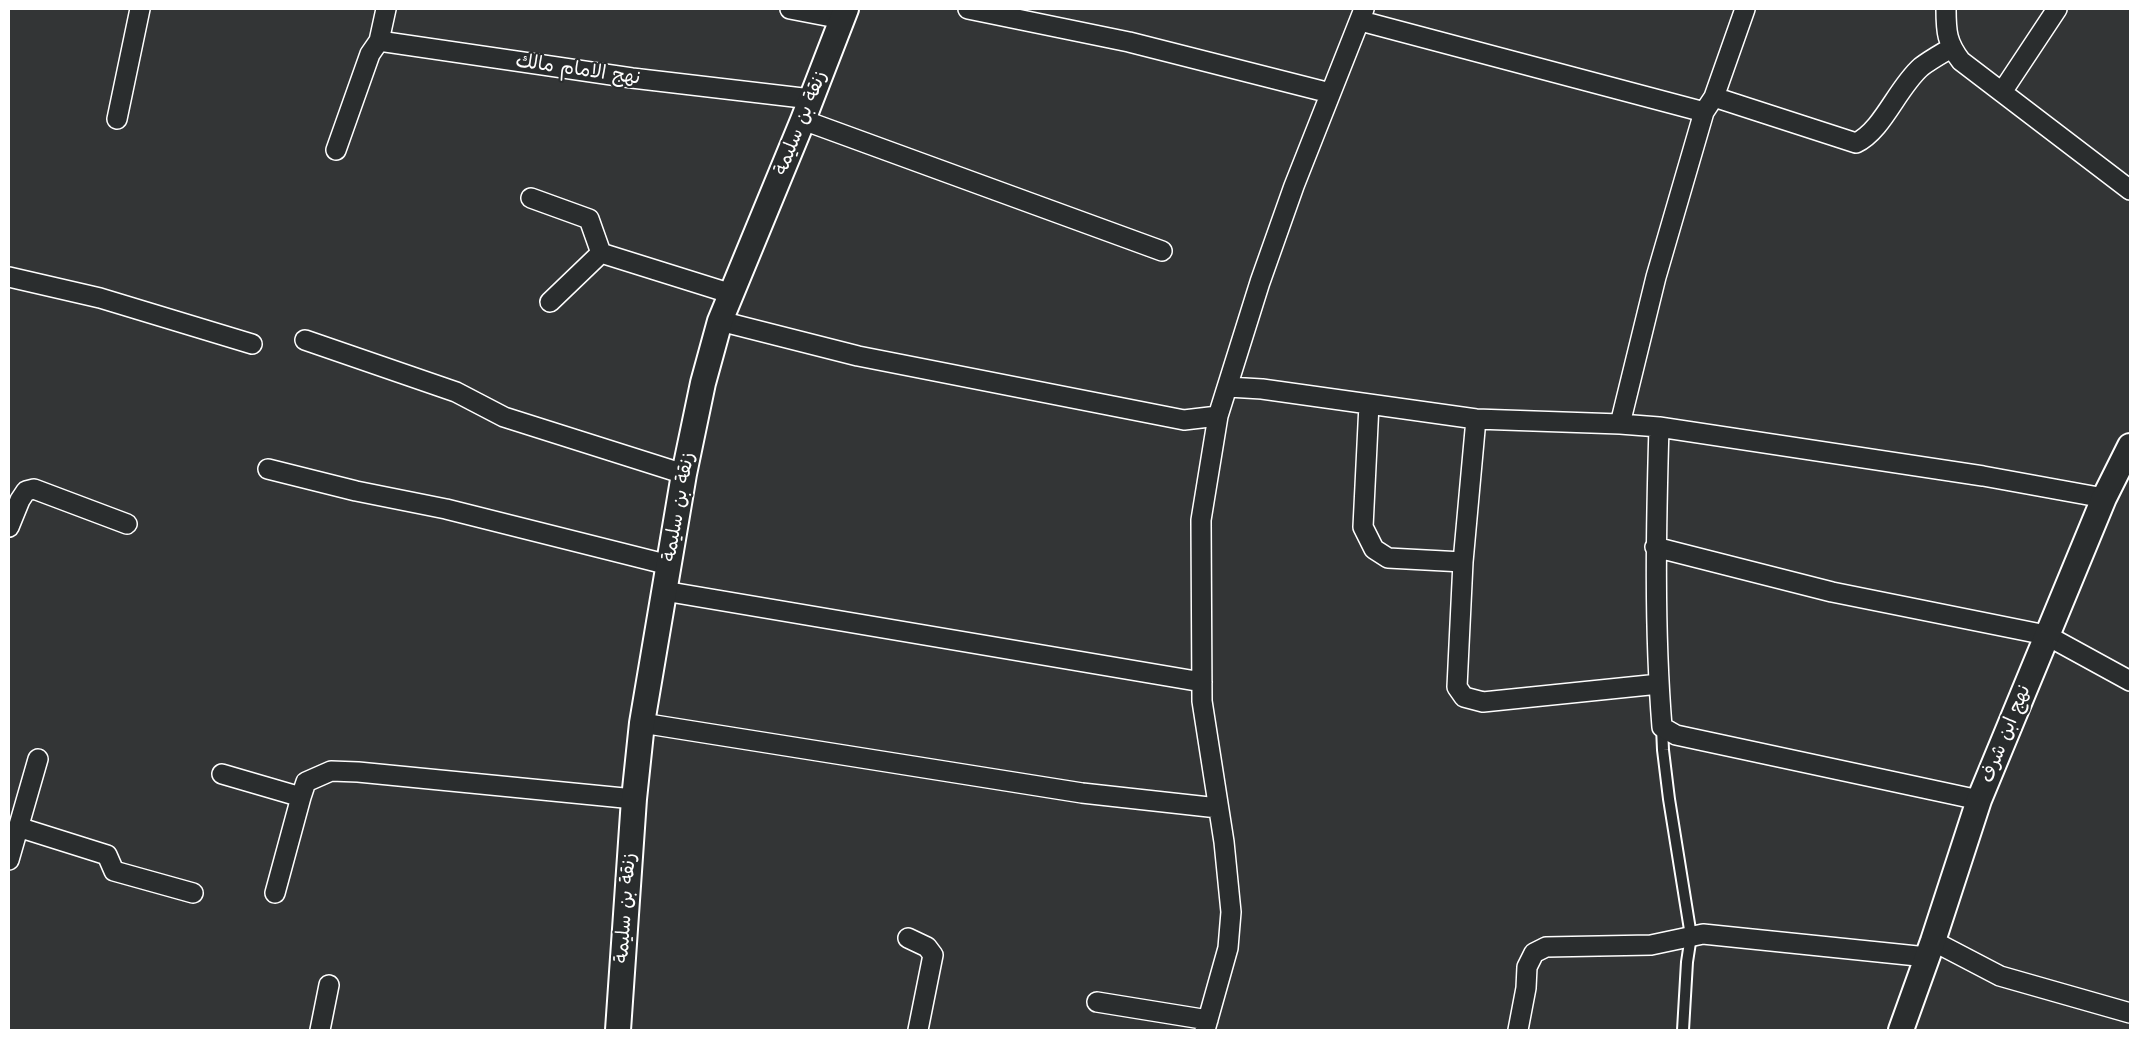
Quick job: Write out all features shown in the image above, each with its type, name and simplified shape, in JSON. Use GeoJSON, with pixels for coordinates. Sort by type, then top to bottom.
{"type":"FeatureCollection","features":[{"type":"Feature","properties":{"kind":"street"},"geometry":{"type":"LineString","coordinates":[[117,120],[140,9]]}},
{"type":"Feature","properties":{"kind":"street"},"geometry":{"type":"LineString","coordinates":[[336,150],[370,54],[379,41],[386,9]]}},
{"type":"Feature","properties":{"kind":"street"},"geometry":{"type":"LineString","coordinates":[[790,9],[844,14]]}},
{"type":"Feature","properties":{"kind":"street"},"geometry":{"type":"LineString","coordinates":[[968,9],[1129,42],[1330,93]]}},
{"type":"Feature","properties":{"kind":"street"},"geometry":{"type":"LineString","coordinates":[[1620,424],[1656,277],[1709,105],[1745,9]]}},
{"type":"Feature","properties":{"kind":"street"},"geometry":{"type":"LineString","coordinates":[[1946,9],[1946,25],[1951,48],[1961,61],[2130,190]]}},
{"type":"Feature","properties":{"kind":"street"},"geometry":{"type":"LineString","coordinates":[[2002,92],[2057,9]]}},
{"type":"Feature","properties":{"kind":"street","name":"زنقة بن سليمة"},"geometry":{"type":"LineString","coordinates":[[618,1030],[634,799],[642,723],[684,474],[703,383],[720,321],[807,110],[844,14]]}},
{"type":"Feature","properties":{"kind":"street"},"geometry":{"type":"LineString","coordinates":[[1097,1002],[1206,1025],[1228,948],[1231,930],[1229,886],[1202,701],[1201,520],[1218,416],[1268,258],[1330,93],[1363,15],[1856,143],[1868,137],[1896,97],[1921,67],[1951,48]]}},
{"type":"Feature","properties":{"kind":"street","name":"نهج الامام مالك"},"geometry":{"type":"LineString","coordinates":[[379,41],[632,78],[807,110],[1162,251]]}},
{"type":"Feature","properties":{"kind":"street"},"geometry":{"type":"LineString","coordinates":[[531,198],[589,219],[601,253]]}},
{"type":"Feature","properties":{"kind":"street"},"geometry":{"type":"LineString","coordinates":[[601,253],[732,294]]}},
{"type":"Feature","properties":{"kind":"street"},"geometry":{"type":"LineString","coordinates":[[550,302],[601,253]]}},
{"type":"Feature","properties":{"kind":"street"},"geometry":{"type":"LineString","coordinates":[[9,277],[100,298],[252,344]]}},
{"type":"Feature","properties":{"kind":"street"},"geometry":{"type":"LineString","coordinates":[[720,321],[858,356],[1184,420],[1218,416]]}},
{"type":"Feature","properties":{"kind":"street"},"geometry":{"type":"LineString","coordinates":[[305,340],[456,392],[504,417],[684,474]]}},
{"type":"Feature","properties":{"kind":"street"},"geometry":{"type":"LineString","coordinates":[[1228,386],[1476,420],[1620,424],[1659,427],[1983,476],[2104,498]]}},
{"type":"Feature","properties":{"kind":"street"},"geometry":{"type":"LineString","coordinates":[[1369,404],[1363,526],[1369,542],[1374,549],[1388,558],[1463,562]]}},
{"type":"Feature","properties":{"kind":"street"},"geometry":{"type":"LineString","coordinates":[[1476,420],[1463,562],[1457,687],[1464,697],[1483,702],[1659,684]]}},
{"type":"Feature","properties":{"kind":"street"},"geometry":{"type":"LineString","coordinates":[[1659,427],[1655,547],[1662,727],[1676,735],[1979,800]]}},
{"type":"Feature","properties":{"kind":"street","name":"نهج ابن شرف"},"geometry":{"type":"LineString","coordinates":[[1900,1030],[1930,949],[1979,800],[2046,634],[2104,498],[2130,446]]}},
{"type":"Feature","properties":{"kind":"street"},"geometry":{"type":"LineString","coordinates":[[268,469],[356,491],[446,509],[669,565]]}},
{"type":"Feature","properties":{"kind":"street"},"geometry":{"type":"LineString","coordinates":[[9,527],[20,500],[26,491],[34,489],[128,524]]}},
{"type":"Feature","properties":{"kind":"street"},"geometry":{"type":"LineString","coordinates":[[1655,547],[1832,592],[2046,634],[2130,681]]}},
{"type":"Feature","properties":{"kind":"street"},"geometry":{"type":"LineString","coordinates":[[664,591],[1202,682]]}},
{"type":"Feature","properties":{"kind":"street"},"geometry":{"type":"LineString","coordinates":[[642,723],[1082,793],[1218,808]]}},
{"type":"Feature","properties":{"kind":"street"},"geometry":{"type":"LineString","coordinates":[[9,860],[16,816],[38,759]]}},
{"type":"Feature","properties":{"kind":"street"},"geometry":{"type":"LineString","coordinates":[[275,893],[306,782],[331,770],[634,799]]}},
{"type":"Feature","properties":{"kind":"street"},"geometry":{"type":"LineString","coordinates":[[222,774],[301,797]]}},
{"type":"Feature","properties":{"kind":"street"},"geometry":{"type":"LineString","coordinates":[[16,816],[107,855],[114,871],[193,893]]}},
{"type":"Feature","properties":{"kind":"street"},"geometry":{"type":"LineString","coordinates":[[1518,1030],[1526,988],[1527,967],[1534,953],[1546,947],[1651,945],[1703,934],[1930,949],[2000,976],[2130,1013]]}},
{"type":"Feature","properties":{"kind":"street"},"geometry":{"type":"LineString","coordinates":[[908,938],[927,946],[933,954],[918,1030]]}},
{"type":"Feature","properties":{"kind":"street"},"geometry":{"type":"LineString","coordinates":[[320,1030],[328,985]]}},
{"type":"Feature","properties":{"kind":"lane"},"geometry":{"type":"LineString","coordinates":[[1662,727],[1662,750],[1691,936],[1687,962],[1683,1030]]}}]}
